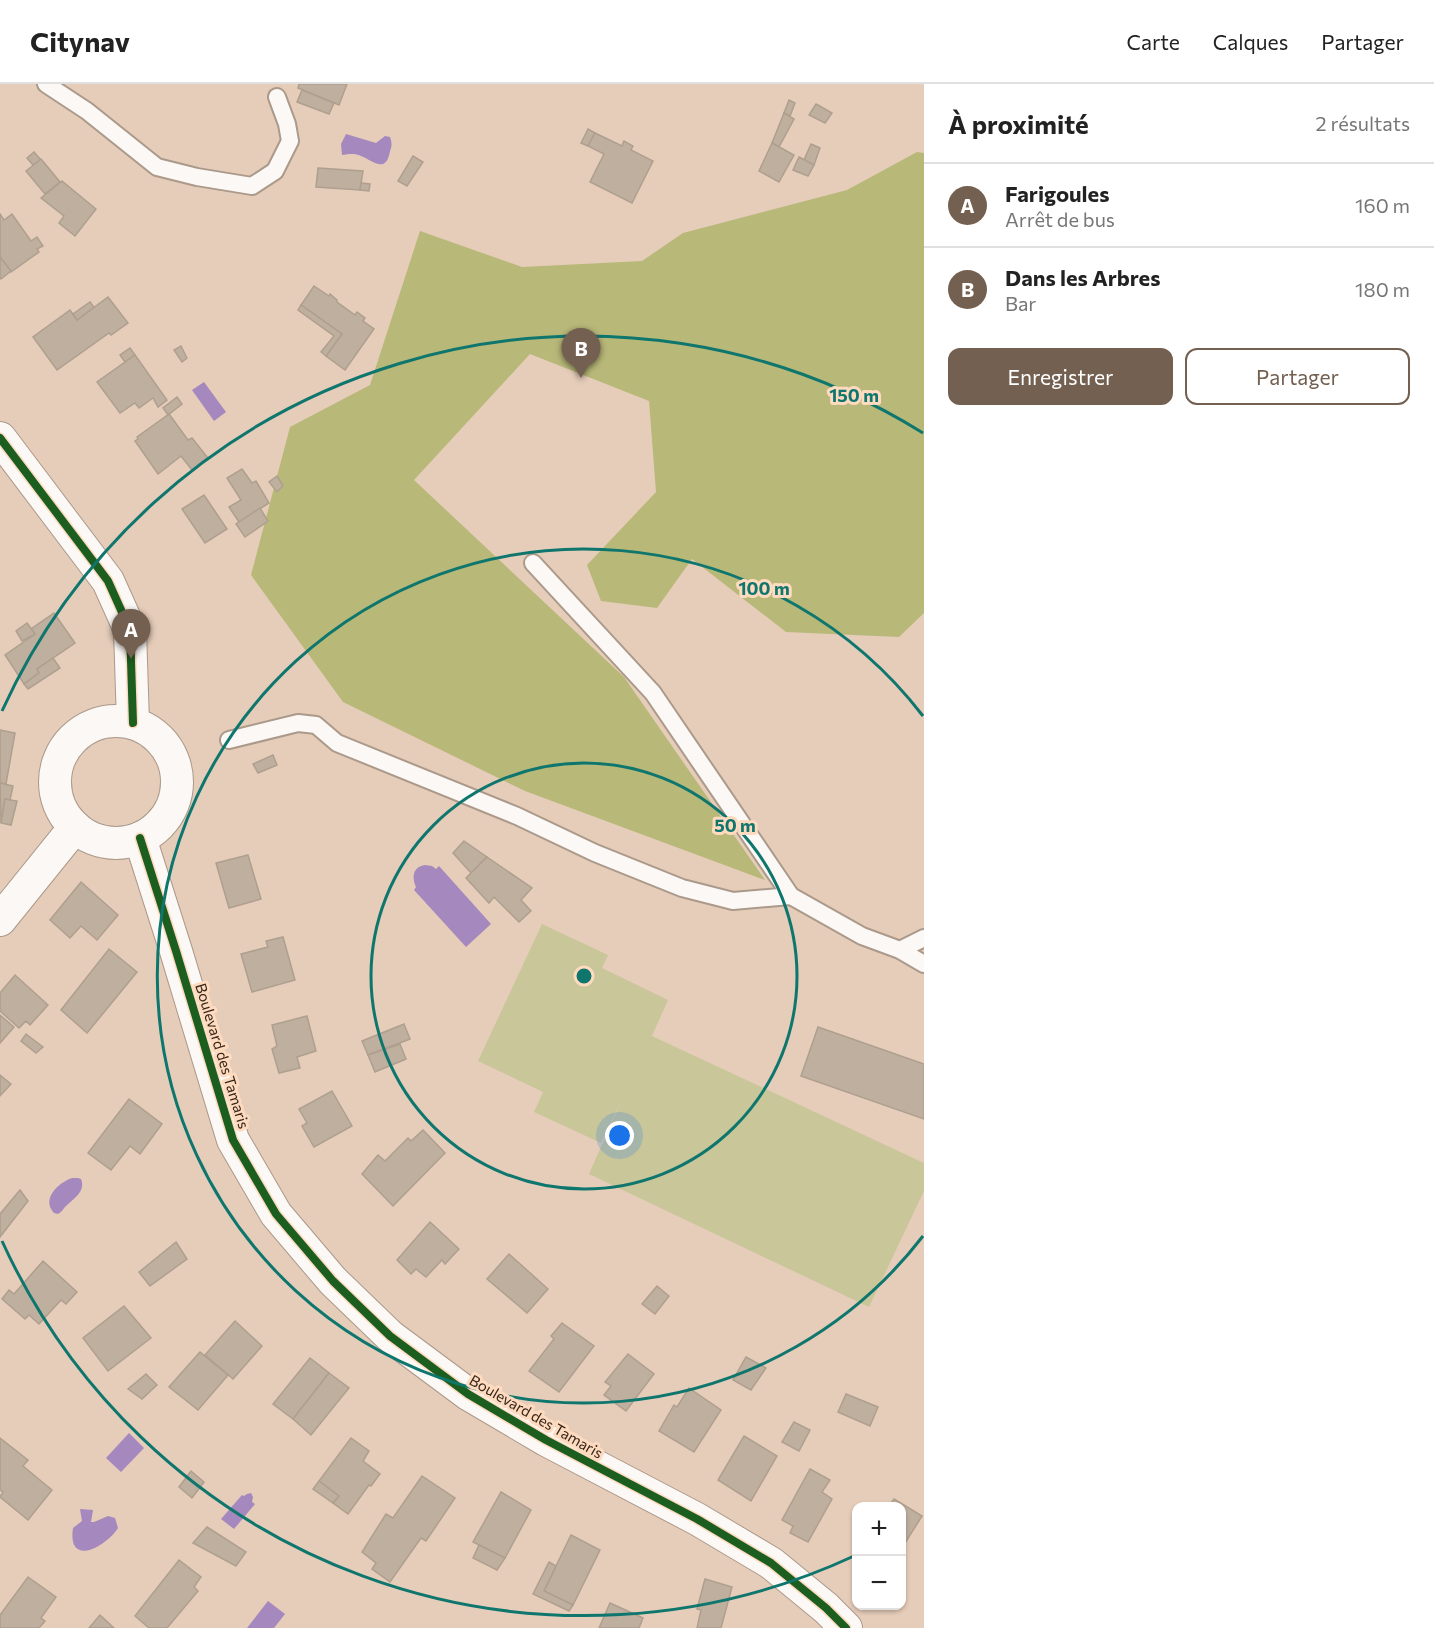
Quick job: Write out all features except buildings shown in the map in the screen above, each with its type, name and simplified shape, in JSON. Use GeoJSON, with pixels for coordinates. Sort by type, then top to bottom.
{"type":"FeatureCollection","features":[{"type":"Feature","properties":{"kind":"street"},"geometry":{"type":"LineString","coordinates":[[0,438],[108,581],[130,630],[133,723]]}},
{"type":"Feature","properties":{"kind":"street"},"geometry":{"type":"LineString","coordinates":[[120,721],[133,723],[158,737],[171,755],[177,772],[178,786],[175,798],[164,819],[151,832],[140,838],[107,842],[93,838],[75,827],[62,810],[56,793],[55,779],[58,765],[62,753],[76,735],[99,723],[120,721]]}},
{"type":"Feature","properties":{"kind":"street"},"geometry":{"type":"LineString","coordinates":[[0,920],[75,827]]}},
{"type":"Feature","properties":{"kind":"street","name":"Boulevard des Tamaris"},"geometry":{"type":"LineString","coordinates":[[140,838],[233,1140],[276,1214],[333,1281],[390,1336],[468,1394],[594,1466],[697,1519],[771,1563],[826,1608],[846,1628]]}},
{"type":"Feature","properties":{"kind":"lane"},"geometry":{"type":"LineString","coordinates":[[46,84],[87,111],[157,167],[197,177],[252,186],[275,171],[290,141],[287,124],[277,97]]}},
{"type":"Feature","properties":{"kind":"lane"},"geometry":{"type":"LineString","coordinates":[[533,563],[653,693],[791,896],[862,936],[900,950],[924,964]]}},
{"type":"Feature","properties":{"kind":"lane"},"geometry":{"type":"LineString","coordinates":[[228,740],[298,723],[316,725],[337,743],[517,816],[595,853],[682,888],[733,901],[791,896]]}},
{"type":"Feature","properties":{"kind":"lane"},"geometry":{"type":"LineString","coordinates":[[900,950],[924,938]]}},
{"type":"Feature","properties":{"kind":"shaded area"},"geometry":{"type":"Polygon","coordinates":[[[346,134],[376,143],[385,136],[390,137],[391,146],[388,158],[382,164],[378,164],[356,154],[342,155],[341,144],[346,134]]]}},
{"type":"Feature","properties":{"kind":"shaded area"},"geometry":{"type":"Polygon","coordinates":[[[917,152],[924,153],[924,613],[899,637],[786,632],[692,559],[657,608],[601,601],[587,565],[656,492],[649,401],[530,354],[414,480],[624,677],[765,880],[525,791],[343,702],[251,575],[290,427],[370,385],[420,231],[522,267],[642,261],[683,233],[847,190],[917,152]]]}},
{"type":"Feature","properties":{"kind":"shaded area"},"geometry":{"type":"Polygon","coordinates":[[[204,382],[226,412],[214,421],[192,390],[204,382]]]}},
{"type":"Feature","properties":{"kind":"shaded area"},"geometry":{"type":"Polygon","coordinates":[[[425,865],[436,869],[439,866],[491,924],[466,947],[414,890],[416,887],[415,870],[425,865]]]}},
{"type":"Feature","properties":{"kind":"shaded area"},"geometry":{"type":"Polygon","coordinates":[[[542,924],[608,955],[602,968],[668,1000],[652,1036],[924,1163],[924,1191],[869,1307],[589,1174],[622,1099],[601,1143],[534,1112],[543,1092],[478,1061],[542,924]]]}},
{"type":"Feature","properties":{"kind":"shaded area"},"geometry":{"type":"Polygon","coordinates":[[[72,1178],[81,1179],[82,1189],[62,1211],[58,1214],[54,1213],[50,1208],[50,1197],[61,1184],[72,1178]]]}},
{"type":"Feature","properties":{"kind":"shaded area"},"geometry":{"type":"Polygon","coordinates":[[[129,1433],[144,1448],[121,1472],[106,1458],[129,1433]]]}},
{"type":"Feature","properties":{"kind":"shaded area"},"geometry":{"type":"Polygon","coordinates":[[[251,1493],[252,1502],[255,1504],[234,1529],[221,1519],[242,1495],[251,1493]]]}},
{"type":"Feature","properties":{"kind":"shaded area"},"geometry":{"type":"Polygon","coordinates":[[[80,1509],[93,1510],[91,1522],[108,1516],[115,1518],[118,1528],[97,1547],[81,1551],[76,1548],[73,1540],[73,1528],[82,1521],[80,1509]]]}},
{"type":"Feature","properties":{"kind":"shaded area"},"geometry":{"type":"Polygon","coordinates":[[[268,1601],[285,1614],[274,1628],[247,1628],[268,1601]]]}},
{"type":"Feature","properties":{"kind":"cycle path"},"geometry":{"type":"LineString","coordinates":[[0,438],[108,581],[130,630],[133,723]]}},
{"type":"Feature","properties":{"kind":"cycle path"},"geometry":{"type":"LineString","coordinates":[[140,838],[233,1140],[276,1214],[333,1281],[390,1336],[468,1394],[546,1440],[697,1519],[771,1563],[826,1608],[846,1628]]}},
{"type":"Feature","properties":{"kind":"place","name":"Dans les Arbres"},"geometry":{"type":"Point","coordinates":[581,378]}},
{"type":"Feature","properties":{"kind":"place","name":"Farigoules"},"geometry":{"type":"Point","coordinates":[131,659]}}]}
